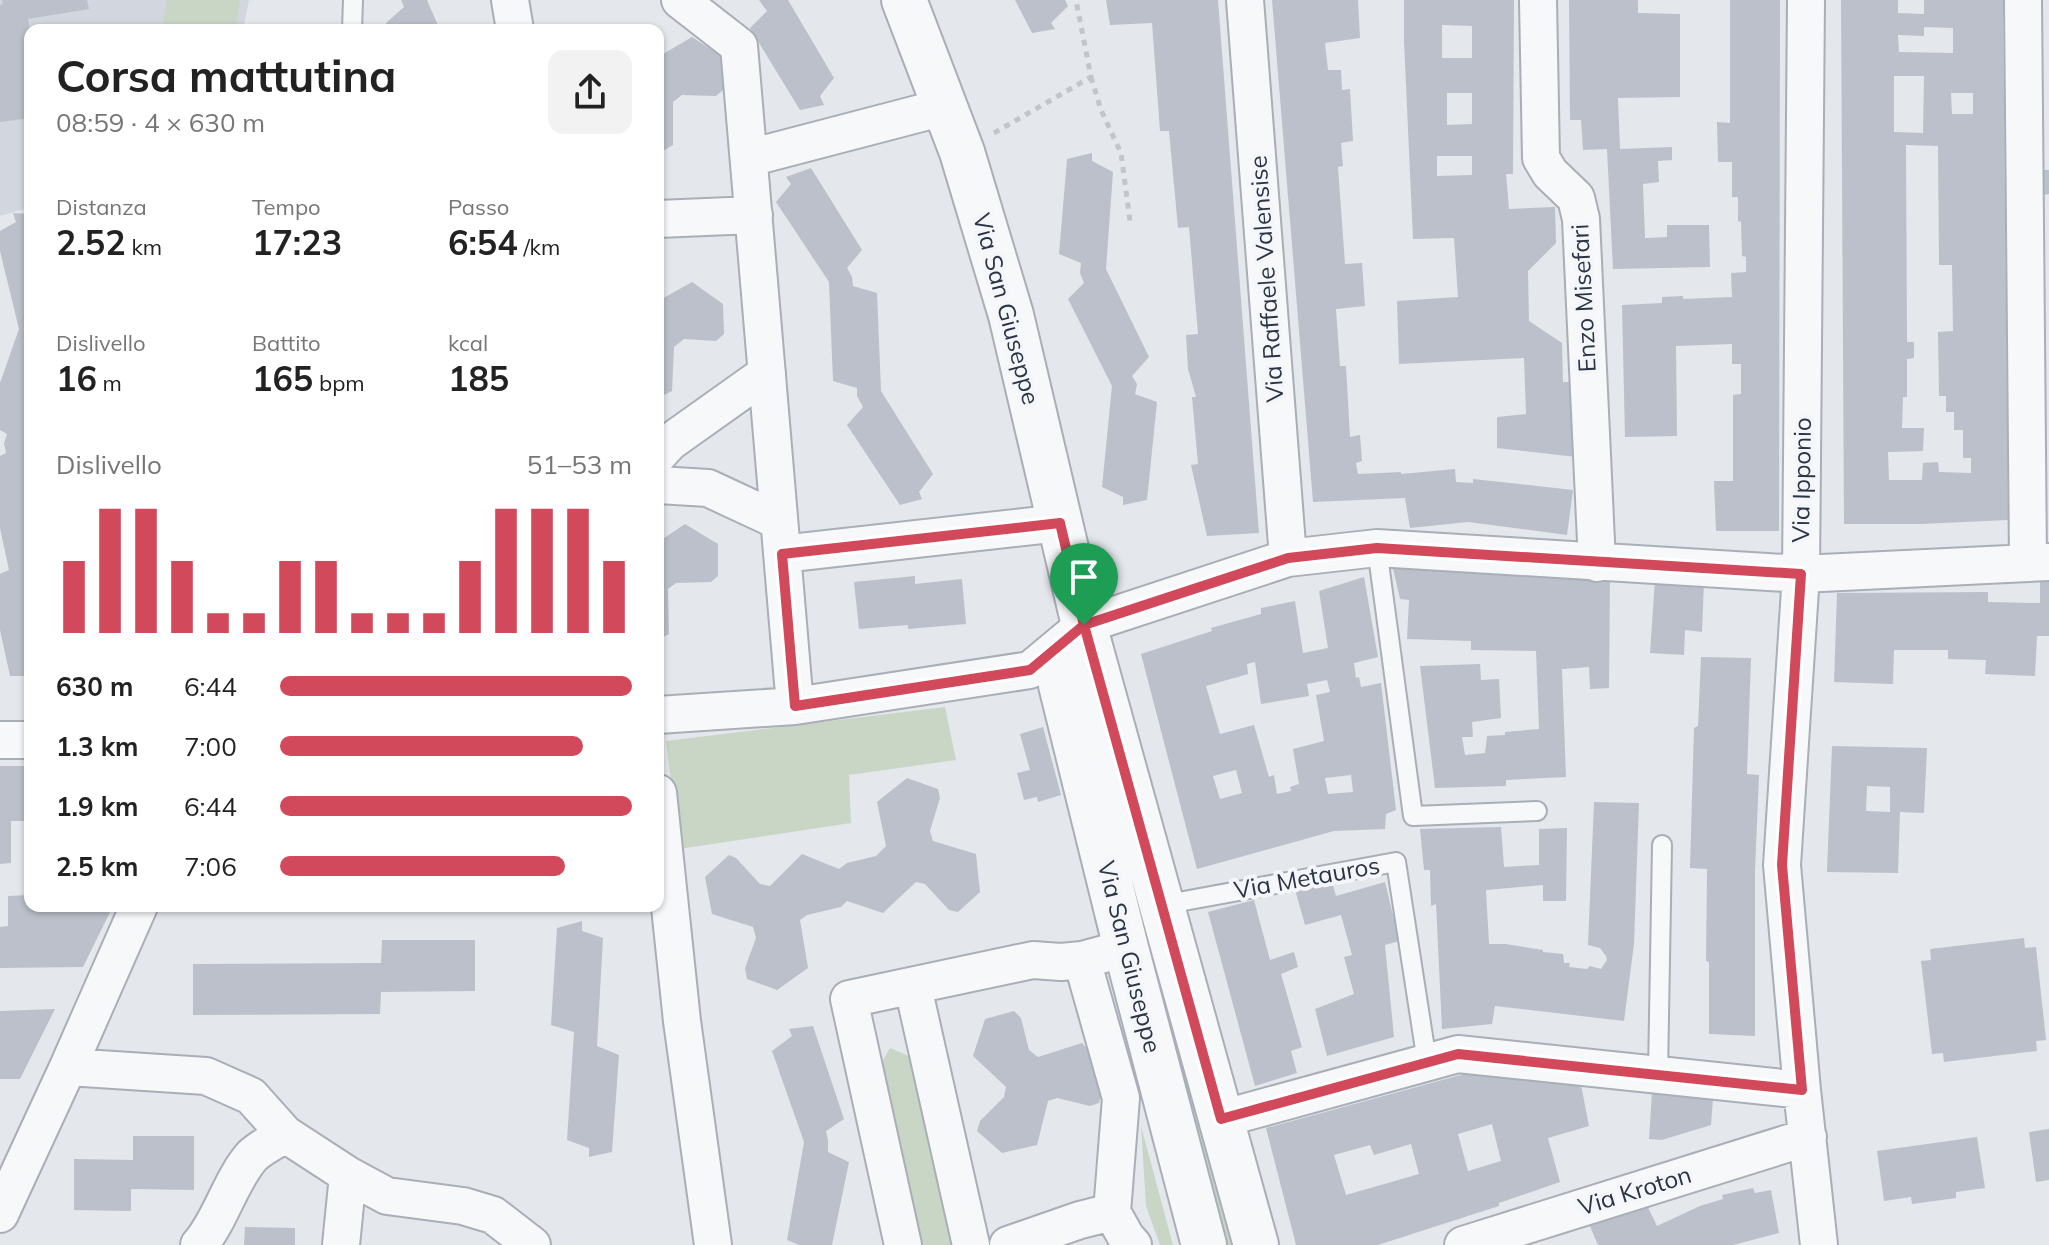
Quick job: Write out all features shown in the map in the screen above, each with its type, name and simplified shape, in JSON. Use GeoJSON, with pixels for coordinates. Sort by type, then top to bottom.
{"type":"FeatureCollection","features":[{"type":"Feature","properties":{"kind":"street"},"geometry":{"type":"LineString","coordinates":[[510,0],[514,24]]}},
{"type":"Feature","properties":{"kind":"street"},"geometry":{"type":"LineString","coordinates":[[680,0],[739,46],[795,706]]}},
{"type":"Feature","properties":{"kind":"street","name":"Via San Giuseppe"},"geometry":{"type":"LineString","coordinates":[[904,0],[962,152],[1011,315],[1084,625],[1256,1245]]}},
{"type":"Feature","properties":{"kind":"street","name":"Via Raffaele Valensise"},"geometry":{"type":"LineString","coordinates":[[1245,0],[1288,558]]}},
{"type":"Feature","properties":{"kind":"street","name":"Enzo Misefari"},"geometry":{"type":"LineString","coordinates":[[1538,0],[1541,158],[1550,173],[1576,198],[1581,219],[1597,563]]}},
{"type":"Feature","properties":{"kind":"street","name":"Via Ipponio"},"geometry":{"type":"LineString","coordinates":[[1806,0],[1801,574],[1782,865],[1819,1245]]}},
{"type":"Feature","properties":{"kind":"street"},"geometry":{"type":"LineString","coordinates":[[664,715],[795,706],[1030,670],[1084,625],[1288,558],[1377,548],[1801,574],[2038,562],[2023,0]]}},
{"type":"Feature","properties":{"kind":"street"},"geometry":{"type":"LineString","coordinates":[[749,158],[944,107]]}},
{"type":"Feature","properties":{"kind":"street"},"geometry":{"type":"LineString","coordinates":[[664,219],[754,215]]}},
{"type":"Feature","properties":{"kind":"street"},"geometry":{"type":"LineString","coordinates":[[664,448],[767,373]]}},
{"type":"Feature","properties":{"kind":"street"},"geometry":{"type":"LineString","coordinates":[[664,485],[708,488],[780,537],[1060,523]]}},
{"type":"Feature","properties":{"kind":"street","name":"Via San Giuseppe"},"geometry":{"type":"LineString","coordinates":[[1084,625],[1061,685],[1204,1245]]}},
{"type":"Feature","properties":{"kind":"street"},"geometry":{"type":"LineString","coordinates":[[0,740],[24,740]]}},
{"type":"Feature","properties":{"kind":"street"},"geometry":{"type":"LineString","coordinates":[[664,850],[682,1021],[713,1245]]}},
{"type":"Feature","properties":{"kind":"street"},"geometry":{"type":"LineString","coordinates":[[0,1214],[136,912]]}},
{"type":"Feature","properties":{"kind":"street"},"geometry":{"type":"LineString","coordinates":[[903,1245],[849,999],[1033,960],[1082,960],[1126,948]]}},
{"type":"Feature","properties":{"kind":"street"},"geometry":{"type":"LineString","coordinates":[[1082,960],[1121,1098],[1112,1212],[1133,1245]]}},
{"type":"Feature","properties":{"kind":"street"},"geometry":{"type":"LineString","coordinates":[[913,987],[971,1245]]}},
{"type":"Feature","properties":{"kind":"street"},"geometry":{"type":"LineString","coordinates":[[1221,1119],[1458,1054],[1802,1090]]}},
{"type":"Feature","properties":{"kind":"street"},"geometry":{"type":"LineString","coordinates":[[68,1067],[206,1076],[251,1096],[285,1134],[387,1196],[463,1206],[493,1215],[532,1245]]}},
{"type":"Feature","properties":{"kind":"street"},"geometry":{"type":"LineString","coordinates":[[199,1245],[253,1155],[285,1134]]}},
{"type":"Feature","properties":{"kind":"street","name":"Via Kroton"},"geometry":{"type":"LineString","coordinates":[[1463,1245],[1808,1137]]}},
{"type":"Feature","properties":{"kind":"street"},"geometry":{"type":"LineString","coordinates":[[341,1245],[348,1175]]}},
{"type":"Feature","properties":{"kind":"street"},"geometry":{"type":"LineString","coordinates":[[1008,1245],[1112,1212]]}},
{"type":"Feature","properties":{"kind":"lane"},"geometry":{"type":"LineString","coordinates":[[352,24],[353,0]]}},
{"type":"Feature","properties":{"kind":"lane"},"geometry":{"type":"LineString","coordinates":[[1377,548],[1413,816],[1537,811]]}},
{"type":"Feature","properties":{"kind":"lane"},"geometry":{"type":"LineString","coordinates":[[1658,1074],[1662,845]]}},
{"type":"Feature","properties":{"kind":"lane","name":"Via Metauros"},"geometry":{"type":"LineString","coordinates":[[1162,905],[1396,862],[1427,1062]]}},
{"type":"Feature","properties":{"kind":"path"},"geometry":{"type":"LineString","coordinates":[[1076,0],[1091,77],[1101,110],[1121,153],[1130,221]]}},
{"type":"Feature","properties":{"kind":"path"},"geometry":{"type":"LineString","coordinates":[[962,152],[1091,77]]}},
{"type":"Feature","properties":{"kind":"shaded area"},"geometry":{"type":"Polygon","coordinates":[[[0,0],[249,0],[244,24],[24,24],[24,209],[0,216],[0,0]]]}},
{"type":"Feature","properties":{"kind":"green space"},"geometry":{"type":"Polygon","coordinates":[[[167,0],[240,0],[236,24],[163,24],[167,0]]]}},
{"type":"Feature","properties":{"kind":"green space"},"geometry":{"type":"Polygon","coordinates":[[[945,707],[956,760],[849,775],[851,823],[679,849],[666,741],[945,707]]]}},
{"type":"Feature","properties":{"kind":"green space"},"geometry":{"type":"Polygon","coordinates":[[[890,1048],[911,1057],[953,1245],[916,1245],[883,1075],[883,1060],[890,1048]]]}},
{"type":"Feature","properties":{"kind":"green space"},"geometry":{"type":"Polygon","coordinates":[[[1193,1091],[1232,1245],[1220,1245],[1181,1092],[1193,1091]]]}},
{"type":"Feature","properties":{"kind":"green space"},"geometry":{"type":"Polygon","coordinates":[[[1141,1126],[1173,1245],[1160,1245],[1146,1206],[1141,1126]]]}},
{"type":"Feature","properties":{"kind":"building"},"geometry":{"type":"Polygon","coordinates":[[[2,0],[87,0],[89,9],[28,19],[29,24],[24,24],[24,119],[0,122],[0,5],[3,4],[2,0]]]}},
{"type":"Feature","properties":{"kind":"building"},"geometry":{"type":"Polygon","coordinates":[[[401,0],[427,0],[437,24],[386,24],[404,7],[401,0]]]}},
{"type":"Feature","properties":{"kind":"building"},"geometry":{"type":"Polygon","coordinates":[[[759,0],[788,0],[834,78],[820,96],[824,105],[800,110],[750,28],[767,11],[759,0]]]}},
{"type":"Feature","properties":{"kind":"building"},"geometry":{"type":"Polygon","coordinates":[[[1015,0],[1065,0],[1068,6],[1051,23],[1055,29],[1032,33],[1015,0]]]}},
{"type":"Feature","properties":{"kind":"building"},"geometry":{"type":"Polygon","coordinates":[[[1106,0],[1218,0],[1259,533],[1207,536],[1191,465],[1198,464],[1192,397],[1196,397],[1188,369],[1186,335],[1198,334],[1189,227],[1178,228],[1169,131],[1160,131],[1152,23],[1110,25],[1106,0]]]}},
{"type":"Feature","properties":{"kind":"building"},"geometry":{"type":"Polygon","coordinates":[[[1272,0],[1358,0],[1360,38],[1325,43],[1328,70],[1341,70],[1342,90],[1350,89],[1353,141],[1341,143],[1343,166],[1338,167],[1345,264],[1362,263],[1365,306],[1336,309],[1340,366],[1346,366],[1350,437],[1360,435],[1362,461],[1356,463],[1358,474],[1455,469],[1456,482],[1473,483],[1473,479],[1573,490],[1567,535],[1468,522],[1410,528],[1405,498],[1313,502],[1272,0]]]}},
{"type":"Feature","properties":{"kind":"building"},"geometry":{"type":"Polygon","coordinates":[[[1404,0],[1514,0],[1513,174],[1506,174],[1509,209],[1555,207],[1556,243],[1528,271],[1529,321],[1562,343],[1563,382],[1573,382],[1576,457],[1497,448],[1497,417],[1526,414],[1524,358],[1399,364],[1397,301],[1458,297],[1454,238],[1413,239],[1404,0]],[[1442,25],[1442,58],[1472,58],[1472,26],[1442,25]],[[1447,93],[1447,125],[1472,124],[1472,93],[1447,93]],[[1437,156],[1437,176],[1472,175],[1472,156],[1437,156]]]}},
{"type":"Feature","properties":{"kind":"building"},"geometry":{"type":"Polygon","coordinates":[[[1569,0],[1638,0],[1638,13],[1680,14],[1680,97],[1618,98],[1620,149],[1672,147],[1672,160],[1658,161],[1659,182],[1643,184],[1645,238],[1667,237],[1667,225],[1709,225],[1710,267],[1613,269],[1607,149],[1583,150],[1581,120],[1570,120],[1569,0]]]}},
{"type":"Feature","properties":{"kind":"building"},"geometry":{"type":"Polygon","coordinates":[[[1730,0],[1780,0],[1779,531],[1716,531],[1714,481],[1733,481],[1733,395],[1741,394],[1741,364],[1732,364],[1732,344],[1676,346],[1677,436],[1625,437],[1622,305],[1662,303],[1662,297],[1732,297],[1731,273],[1746,272],[1746,257],[1742,256],[1741,221],[1738,222],[1738,197],[1732,197],[1732,162],[1718,162],[1717,122],[1730,123],[1730,0]]]}},
{"type":"Feature","properties":{"kind":"building"},"geometry":{"type":"Polygon","coordinates":[[[1841,0],[1898,0],[1898,13],[1924,14],[1924,0],[2003,0],[2008,520],[1844,524],[1841,0]],[[1924,27],[1924,36],[1898,35],[1899,52],[1953,53],[1953,28],[1924,27]],[[1894,76],[1894,132],[1923,133],[1924,76],[1894,76]],[[1951,93],[1952,114],[1973,114],[1973,93],[1951,93]],[[1906,145],[1907,342],[1914,342],[1914,358],[1907,359],[1907,397],[1903,397],[1902,428],[1924,428],[1923,451],[1888,452],[1889,480],[1922,480],[1923,463],[1938,462],[1939,472],[1971,473],[1971,458],[1963,458],[1963,430],[1954,430],[1954,412],[1946,412],[1946,396],[1939,396],[1938,332],[1953,331],[1952,265],[1939,265],[1938,146],[1906,145]]]}},
{"type":"Feature","properties":{"kind":"building"},"geometry":{"type":"Polygon","coordinates":[[[692,37],[723,57],[723,90],[716,96],[682,95],[673,102],[673,145],[664,150],[664,53],[692,37]]]}},
{"type":"Feature","properties":{"kind":"building"},"geometry":{"type":"Polygon","coordinates":[[[1092,153],[1092,161],[1113,172],[1106,269],[1149,357],[1132,376],[1137,384],[1135,394],[1157,402],[1147,500],[1123,505],[1123,497],[1102,487],[1112,386],[1068,299],[1084,283],[1080,273],[1081,263],[1059,254],[1067,159],[1092,153]]]}},
{"type":"Feature","properties":{"kind":"building"},"geometry":{"type":"Polygon","coordinates":[[[811,168],[862,250],[847,268],[853,286],[877,293],[881,391],[933,474],[919,492],[922,499],[900,505],[847,425],[863,407],[857,396],[857,388],[833,381],[829,282],[776,202],[791,184],[786,177],[811,168]]]}},
{"type":"Feature","properties":{"kind":"building"},"geometry":{"type":"Polygon","coordinates":[[[2042,170],[2049,170],[2049,194],[2042,195],[2042,170]]]}},
{"type":"Feature","properties":{"kind":"building"},"geometry":{"type":"Polygon","coordinates":[[[13,213],[24,214],[24,676],[10,676],[0,630],[0,574],[9,570],[0,528],[0,456],[6,453],[4,443],[7,434],[0,430],[0,383],[19,329],[0,251],[0,231],[16,222],[13,213]]]}},
{"type":"Feature","properties":{"kind":"building"},"geometry":{"type":"Polygon","coordinates":[[[692,282],[723,304],[724,334],[716,341],[684,339],[674,347],[672,391],[664,395],[664,298],[692,282]]]}},
{"type":"Feature","properties":{"kind":"building"},"geometry":{"type":"Polygon","coordinates":[[[685,524],[718,544],[718,576],[711,582],[676,583],[668,589],[669,634],[664,637],[664,538],[685,524]]]}},
{"type":"Feature","properties":{"kind":"building"},"geometry":{"type":"Polygon","coordinates":[[[1392,564],[1610,575],[1609,688],[1590,689],[1589,667],[1562,669],[1566,777],[1506,780],[1506,786],[1435,788],[1420,666],[1480,664],[1481,680],[1499,679],[1501,718],[1472,722],[1473,737],[1462,737],[1465,755],[1485,753],[1487,736],[1539,729],[1536,651],[1471,650],[1471,641],[1407,639],[1409,600],[1400,599],[1392,564]]]}},
{"type":"Feature","properties":{"kind":"building"},"geometry":{"type":"Polygon","coordinates":[[[915,576],[915,584],[962,579],[966,624],[859,629],[854,582],[915,576]]]}},
{"type":"Feature","properties":{"kind":"building"},"geometry":{"type":"Polygon","coordinates":[[[1364,577],[1378,657],[1354,663],[1356,678],[1359,677],[1361,687],[1381,683],[1396,810],[1386,814],[1385,829],[1334,831],[1197,869],[1141,654],[1212,631],[1211,628],[1261,614],[1261,608],[1295,601],[1303,653],[1328,648],[1319,591],[1364,577]],[[1255,662],[1247,664],[1248,674],[1206,686],[1220,734],[1254,725],[1269,777],[1274,775],[1277,794],[1291,791],[1290,787],[1299,784],[1293,749],[1324,741],[1316,695],[1330,692],[1327,680],[1307,684],[1309,696],[1261,704],[1255,662]],[[1236,770],[1213,776],[1220,799],[1242,793],[1236,770]],[[1351,775],[1325,778],[1328,794],[1353,792],[1351,775]]]}},
{"type":"Feature","properties":{"kind":"building"},"geometry":{"type":"Polygon","coordinates":[[[1655,579],[1704,582],[1702,632],[1685,630],[1684,655],[1650,653],[1655,579]]]}},
{"type":"Feature","properties":{"kind":"building"},"geometry":{"type":"Polygon","coordinates":[[[2040,582],[2049,582],[2049,636],[2037,636],[2035,676],[1985,674],[1986,660],[1948,659],[1948,650],[1894,650],[1893,684],[1834,682],[1837,593],[1988,592],[1988,602],[2040,603],[2040,582]]]}},
{"type":"Feature","properties":{"kind":"building"},"geometry":{"type":"Polygon","coordinates":[[[1701,657],[1751,658],[1747,774],[1759,775],[1755,871],[1755,1036],[1709,1034],[1707,869],[1690,868],[1694,728],[1698,726],[1701,657]]]}},
{"type":"Feature","properties":{"kind":"building"},"geometry":{"type":"Polygon","coordinates":[[[1043,727],[1061,795],[1038,802],[1037,797],[1024,800],[1017,773],[1030,770],[1020,734],[1043,727]]]}},
{"type":"Feature","properties":{"kind":"building"},"geometry":{"type":"Polygon","coordinates":[[[1832,746],[1927,748],[1924,813],[1900,812],[1898,873],[1827,872],[1832,746]],[[1867,786],[1866,811],[1890,812],[1890,787],[1867,786]]]}},
{"type":"Feature","properties":{"kind":"building"},"geometry":{"type":"Polygon","coordinates":[[[0,766],[24,766],[24,821],[11,821],[11,863],[0,864],[0,766]]]}},
{"type":"Feature","properties":{"kind":"building"},"geometry":{"type":"Polygon","coordinates":[[[907,778],[938,789],[940,798],[930,831],[933,841],[976,854],[980,892],[958,912],[949,910],[925,884],[916,882],[883,913],[847,901],[841,907],[807,915],[800,920],[808,968],[777,990],[747,979],[745,968],[756,938],[753,927],[712,914],[705,877],[729,855],[736,858],[760,884],[770,886],[802,854],[839,869],[847,863],[876,856],[886,846],[877,802],[907,778]]]}},
{"type":"Feature","properties":{"kind":"building"},"geometry":{"type":"Polygon","coordinates":[[[1594,802],[1639,803],[1634,944],[1624,1021],[1495,1006],[1492,1024],[1442,1029],[1436,904],[1431,906],[1430,870],[1424,870],[1420,829],[1501,827],[1504,867],[1539,865],[1539,829],[1567,828],[1566,901],[1543,901],[1543,885],[1486,890],[1489,944],[1563,954],[1564,963],[1570,963],[1569,967],[1601,969],[1606,956],[1600,948],[1588,945],[1594,802]]]}},
{"type":"Feature","properties":{"kind":"building"},"geometry":{"type":"Polygon","coordinates":[[[1330,875],[1336,896],[1385,882],[1399,941],[1385,945],[1394,1037],[1327,1056],[1315,1009],[1354,994],[1344,957],[1352,955],[1341,915],[1305,925],[1294,886],[1330,875]]]}},
{"type":"Feature","properties":{"kind":"building"},"geometry":{"type":"Polygon","coordinates":[[[24,895],[24,912],[110,912],[83,967],[0,968],[0,927],[8,926],[8,896],[24,895]]]}},
{"type":"Feature","properties":{"kind":"building"},"geometry":{"type":"Polygon","coordinates":[[[1254,900],[1270,960],[1294,952],[1298,967],[1281,974],[1302,1047],[1291,1051],[1297,1073],[1255,1086],[1208,912],[1254,900]]]}},
{"type":"Feature","properties":{"kind":"building"},"geometry":{"type":"Polygon","coordinates":[[[582,921],[582,931],[603,938],[597,1046],[619,1055],[612,1152],[589,1157],[589,1148],[567,1140],[574,1032],[551,1025],[557,928],[582,921]]]}},
{"type":"Feature","properties":{"kind":"building"},"geometry":{"type":"Polygon","coordinates":[[[2024,938],[2025,948],[2036,947],[2046,1040],[2036,1041],[2037,1051],[1944,1062],[1943,1053],[1932,1054],[1921,961],[1931,960],[1930,949],[2024,938]]]}},
{"type":"Feature","properties":{"kind":"building"},"geometry":{"type":"Polygon","coordinates":[[[382,940],[475,940],[475,991],[381,992],[380,1014],[193,1015],[193,964],[381,963],[382,940]]]}},
{"type":"Feature","properties":{"kind":"building"},"geometry":{"type":"Polygon","coordinates":[[[55,1009],[20,1079],[0,1079],[0,1011],[55,1009]]]}},
{"type":"Feature","properties":{"kind":"building"},"geometry":{"type":"Polygon","coordinates":[[[1014,1011],[1021,1018],[1029,1050],[1038,1057],[1082,1043],[1108,1072],[1099,1103],[1090,1106],[1057,1098],[1048,1101],[1037,1145],[1002,1153],[977,1131],[980,1121],[1004,1097],[1006,1087],[973,1056],[985,1019],[1014,1011]]]}},
{"type":"Feature","properties":{"kind":"building"},"geometry":{"type":"Polygon","coordinates":[[[813,1026],[844,1119],[826,1131],[828,1152],[849,1162],[832,1245],[799,1245],[787,1240],[804,1142],[772,1051],[792,1036],[789,1029],[813,1026]]]}},
{"type":"Feature","properties":{"kind":"building"},"geometry":{"type":"Polygon","coordinates":[[[1464,1074],[1581,1085],[1589,1126],[1548,1138],[1560,1182],[1499,1203],[1499,1206],[1378,1245],[1296,1245],[1266,1128],[1464,1074]],[[1492,1124],[1458,1134],[1468,1171],[1501,1161],[1492,1124]],[[1411,1144],[1374,1155],[1370,1145],[1334,1155],[1346,1195],[1419,1174],[1411,1144]]]}},
{"type":"Feature","properties":{"kind":"building"},"geometry":{"type":"Polygon","coordinates":[[[1652,1092],[1713,1098],[1711,1125],[1662,1140],[1649,1139],[1652,1092]]]}},
{"type":"Feature","properties":{"kind":"building"},"geometry":{"type":"Polygon","coordinates":[[[2049,1129],[2049,1180],[2036,1182],[2029,1132],[2049,1129]]]}},
{"type":"Feature","properties":{"kind":"building"},"geometry":{"type":"Polygon","coordinates":[[[133,1136],[194,1136],[194,1190],[131,1189],[131,1211],[74,1210],[74,1159],[133,1160],[133,1136]]]}},
{"type":"Feature","properties":{"kind":"building"},"geometry":{"type":"Polygon","coordinates":[[[1977,1137],[1985,1188],[1956,1192],[1956,1198],[1912,1204],[1911,1197],[1884,1201],[1877,1151],[1977,1137]]]}},
{"type":"Feature","properties":{"kind":"building"},"geometry":{"type":"Polygon","coordinates":[[[1753,1188],[1755,1193],[1771,1190],[1779,1233],[1733,1245],[1598,1245],[1589,1224],[1643,1197],[1657,1226],[1723,1199],[1722,1195],[1753,1188]]]}},
{"type":"Feature","properties":{"kind":"building"},"geometry":{"type":"Polygon","coordinates":[[[245,1227],[295,1228],[295,1245],[244,1245],[245,1227]]]}},
{"type":"Feature","properties":{"kind":"route"},"geometry":{"type":"LineString","coordinates":[[1084,625],[1030,670],[795,706],[782,554],[1060,523],[1084,625],[1221,1119],[1458,1054],[1802,1090],[1782,865],[1801,574],[1377,548],[1288,558],[1084,625]]}}]}
